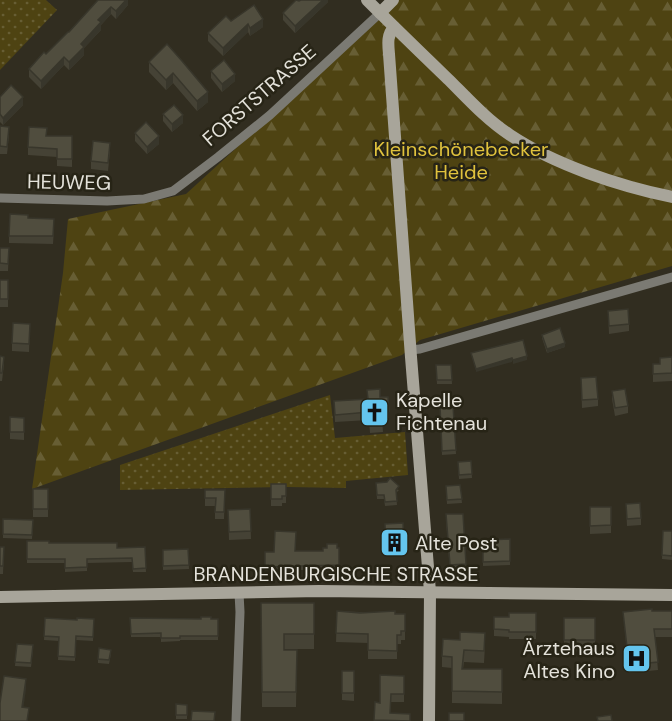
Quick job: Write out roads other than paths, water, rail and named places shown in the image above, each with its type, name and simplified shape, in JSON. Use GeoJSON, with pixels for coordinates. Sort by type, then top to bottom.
{"type":"FeatureCollection","features":[{"type":"Feature","properties":{"kind":"street"},"geometry":{"type":"LineString","coordinates":[[367,0],[471,102],[510,135],[560,161],[592,174],[625,186],[672,197]]}},
{"type":"Feature","properties":{"kind":"street","name":"FORSTSTRASSE"},"geometry":{"type":"LineString","coordinates":[[138,199],[173,191],[218,157],[270,115],[393,0]]}},
{"type":"Feature","properties":{"kind":"street"},"geometry":{"type":"LineString","coordinates":[[394,27],[389,33],[388,54],[430,592],[429,721]]}},
{"type":"Feature","properties":{"kind":"street","name":"HEUWEG"},"geometry":{"type":"LineString","coordinates":[[0,198],[107,201],[138,199]]}},
{"type":"Feature","properties":{"kind":"street"},"geometry":{"type":"LineString","coordinates":[[410,350],[672,277]]}},
{"type":"Feature","properties":{"kind":"street","name":"BRANDENBURGISCHE STRASSE"},"geometry":{"type":"LineString","coordinates":[[0,597],[319,591],[672,595]]}},
{"type":"Feature","properties":{"kind":"street"},"geometry":{"type":"LineString","coordinates":[[236,721],[239,593]]}},
{"type":"Feature","properties":{"kind":"place","name":"Kapelle Fichtenau"},"geometry":{"type":"Point","coordinates":[375,412]}},
{"type":"Feature","properties":{"kind":"place","name":"Alte Post"},"geometry":{"type":"Point","coordinates":[394,543]}},
{"type":"Feature","properties":{"kind":"place","name":"Ärztehaus Altes Kino"},"geometry":{"type":"Point","coordinates":[636,659]}},
{"type":"Feature","properties":{"kind":"park label","name":"Kleinschönebecker Heide"},"geometry":{"type":"Point","coordinates":[461,160]}}]}
